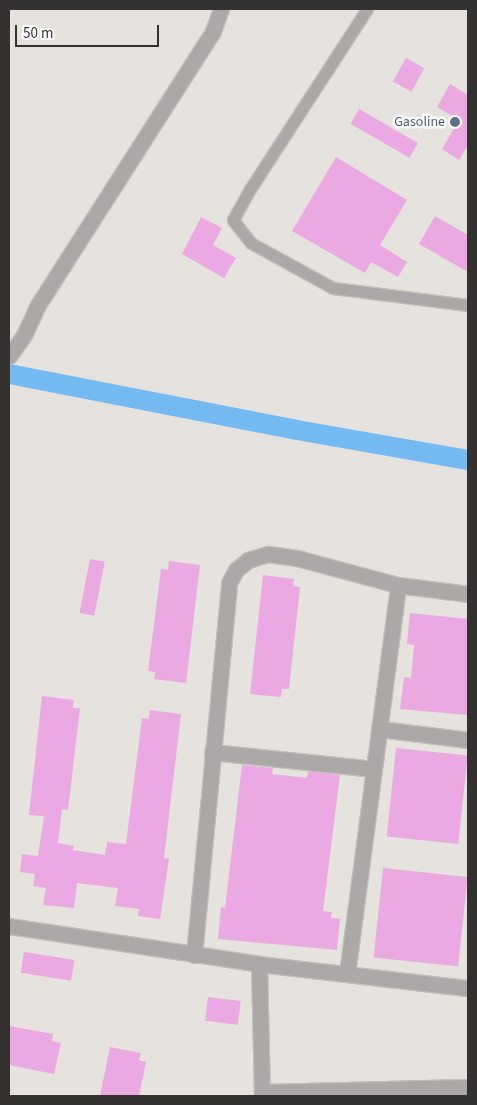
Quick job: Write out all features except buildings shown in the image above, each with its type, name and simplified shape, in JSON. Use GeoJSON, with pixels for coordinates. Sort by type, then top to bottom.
{"type":"FeatureCollection","features":[{"type":"Feature","properties":{"kind":"street"},"geometry":{"type":"LineString","coordinates":[[9,356],[24,335],[38,305],[213,31],[221,9]]}},
{"type":"Feature","properties":{"kind":"street"},"geometry":{"type":"LineString","coordinates":[[194,955],[229,583],[242,565],[248,560],[268,554],[305,560],[398,585],[468,594]]}},
{"type":"Feature","properties":{"kind":"street"},"geometry":{"type":"LineString","coordinates":[[347,974],[398,585]]}},
{"type":"Feature","properties":{"kind":"street"},"geometry":{"type":"LineString","coordinates":[[380,729],[468,740]]}},
{"type":"Feature","properties":{"kind":"street"},"geometry":{"type":"LineString","coordinates":[[212,752],[374,769]]}},
{"type":"Feature","properties":{"kind":"street"},"geometry":{"type":"LineString","coordinates":[[9,926],[259,964],[468,988]]}},
{"type":"Feature","properties":{"kind":"street"},"geometry":{"type":"LineString","coordinates":[[259,964],[262,1094],[468,1087]]}},
{"type":"Feature","properties":{"kind":"lane"},"geometry":{"type":"LineString","coordinates":[[367,9],[250,189],[233,220],[251,243],[333,288],[468,305]]}},
{"type":"Feature","properties":{"kind":"waterway"},"geometry":{"type":"LineString","coordinates":[[9,374],[297,430],[468,460]]}},
{"type":"Feature","properties":{"kind":"place","name":"Gasoline"},"geometry":{"type":"Point","coordinates":[455,122]}}]}
